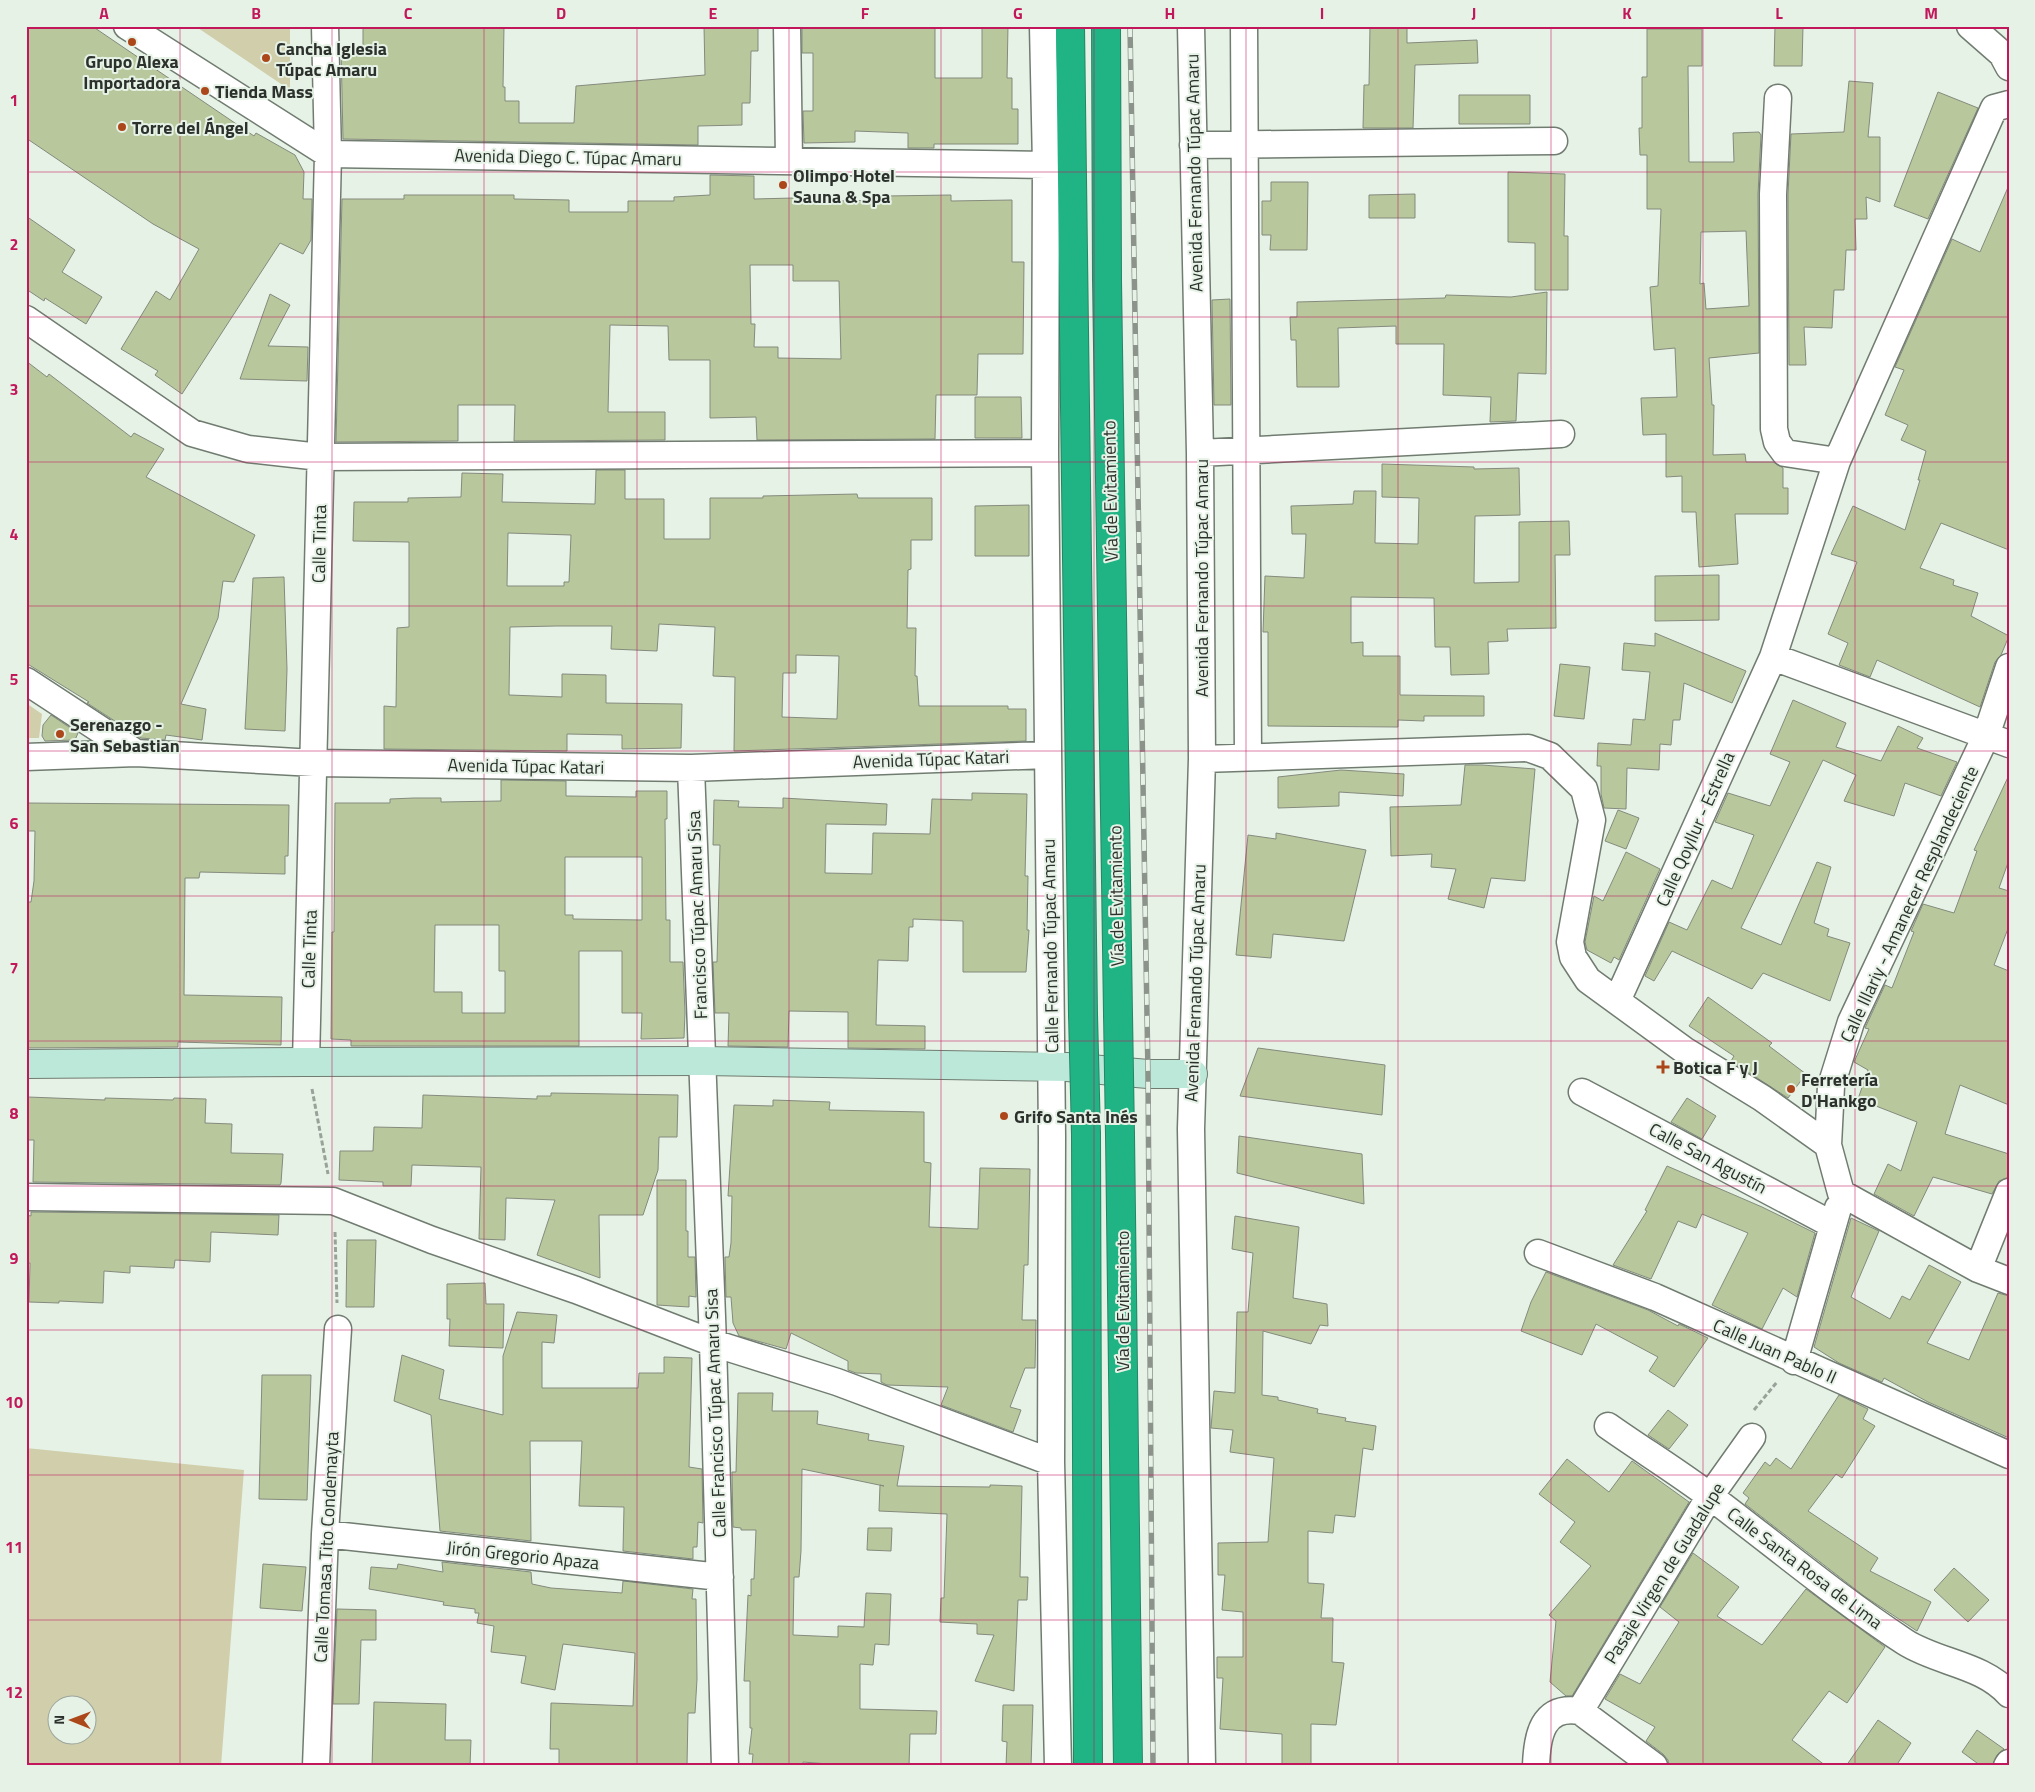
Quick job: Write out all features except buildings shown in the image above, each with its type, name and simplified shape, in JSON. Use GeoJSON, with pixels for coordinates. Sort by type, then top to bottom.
{"type":"FeatureCollection","features":[{"type":"Feature","properties":{"kind":"highway","name":"Vía de Evitamiento"},"geometry":{"type":"LineString","coordinates":[[1070,26],[1086,1135],[1088,1766]]}},
{"type":"Feature","properties":{"kind":"highway","name":"Vía de Evitamiento"},"geometry":{"type":"LineString","coordinates":[[1106,26],[1107,270],[1128,1766]]}},
{"type":"Feature","properties":{"kind":"main road"},"geometry":{"type":"LineString","coordinates":[[26,1064],[703,1061],[1051,1066],[1148,1074],[1193,1074]]}},
{"type":"Feature","properties":{"kind":"street"},"geometry":{"type":"LineString","coordinates":[[127,26],[328,154]]}},
{"type":"Feature","properties":{"kind":"street","name":"Calle Tinta"},"geometry":{"type":"LineString","coordinates":[[306,1062],[328,154],[325,26]]}},
{"type":"Feature","properties":{"kind":"street"},"geometry":{"type":"LineString","coordinates":[[787,26],[789,159]]}},
{"type":"Feature","properties":{"kind":"street","name":"Calle Fernando Túpac Amaru"},"geometry":{"type":"LineString","coordinates":[[1043,26],[1046,165],[1047,755],[1052,1137],[1051,1462],[1058,1766]]}},
{"type":"Feature","properties":{"kind":"street","name":"Avenida Fernando Túpac Amaru"},"geometry":{"type":"LineString","coordinates":[[1191,26],[1200,453],[1202,759],[1191,1129],[1202,1766]]}},
{"type":"Feature","properties":{"kind":"street"},"geometry":{"type":"LineString","coordinates":[[1244,26],[1248,450],[1248,756]]}},
{"type":"Feature","properties":{"kind":"street"},"geometry":{"type":"LineString","coordinates":[[1970,26],[2002,54],[2009,67]]}},
{"type":"Feature","properties":{"kind":"street"},"geometry":{"type":"LineString","coordinates":[[1778,98],[1773,194],[1776,436],[1777,442],[1785,454],[1837,461]]}},
{"type":"Feature","properties":{"kind":"street","name":"Calle Qoyllur - Estrella"},"geometry":{"type":"LineString","coordinates":[[1617,1002],[1773,657],[1837,461],[1994,108],[2009,104]]}},
{"type":"Feature","properties":{"kind":"street"},"geometry":{"type":"LineString","coordinates":[[1193,145],[1554,141]]}},
{"type":"Feature","properties":{"kind":"street","name":"Avenida Diego C. Túpac Amaru"},"geometry":{"type":"LineString","coordinates":[[328,154],[789,159],[1046,165]]}},
{"type":"Feature","properties":{"kind":"street"},"geometry":{"type":"LineString","coordinates":[[26,319],[192,433],[248,449],[320,457],[1045,453]]}},
{"type":"Feature","properties":{"kind":"street"},"geometry":{"type":"LineString","coordinates":[[1200,453],[1561,434]]}},
{"type":"Feature","properties":{"kind":"street"},"geometry":{"type":"LineString","coordinates":[[1773,657],[1997,740]]}},
{"type":"Feature","properties":{"kind":"street","name":"Calle Illariy - Amanecer Resplandeciente"},"geometry":{"type":"LineString","coordinates":[[1841,1193],[1828,1145],[1831,1086],[1851,1022],[1997,740],[2009,667]]}},
{"type":"Feature","properties":{"kind":"street","name":"Avenida Túpac Katari"},"geometry":{"type":"LineString","coordinates":[[26,681],[136,753],[314,763],[691,768],[1047,755]]}},
{"type":"Feature","properties":{"kind":"street"},"geometry":{"type":"LineString","coordinates":[[1202,759],[1528,748],[1550,756],[1584,789],[1592,820],[1570,942],[1573,958],[1588,980],[1684,1050],[1762,1098],[1828,1145]]}},
{"type":"Feature","properties":{"kind":"street"},"geometry":{"type":"LineString","coordinates":[[26,757],[136,753]]}},
{"type":"Feature","properties":{"kind":"street","name":"Francisco Túpac Amaru Sisa"},"geometry":{"type":"LineString","coordinates":[[691,768],[703,1061]]}},
{"type":"Feature","properties":{"kind":"street","name":"Calle Francisco Túpac Amaru Sisa"},"geometry":{"type":"LineString","coordinates":[[703,1061],[725,1766]]}},
{"type":"Feature","properties":{"kind":"street","name":"Calle San Agustín"},"geometry":{"type":"LineString","coordinates":[[1582,1092],[1833,1225]]}},
{"type":"Feature","properties":{"kind":"street"},"geometry":{"type":"LineString","coordinates":[[1978,1269],[2009,1192]]}},
{"type":"Feature","properties":{"kind":"street"},"geometry":{"type":"LineString","coordinates":[[1794,1361],[1841,1193],[1978,1269],[2009,1281]]}},
{"type":"Feature","properties":{"kind":"street"},"geometry":{"type":"LineString","coordinates":[[26,1197],[334,1201],[432,1240],[576,1290],[712,1343],[837,1382],[1051,1462]]}},
{"type":"Feature","properties":{"kind":"street","name":"Calle Juan Pablo II"},"geometry":{"type":"LineString","coordinates":[[1538,1253],[1655,1297],[2009,1456]]}},
{"type":"Feature","properties":{"kind":"street","name":"Calle Tomasa Tito Condemayta"},"geometry":{"type":"LineString","coordinates":[[316,1766],[325,1534],[338,1329]]}},
{"type":"Feature","properties":{"kind":"street","name":"Calle Santa Rosa de Lima"},"geometry":{"type":"LineString","coordinates":[[1608,1426],[1710,1496],[1884,1628],[1915,1648],[1966,1666],[2000,1684],[2009,1694]]}},
{"type":"Feature","properties":{"kind":"street","name":"Pasaje Virgen de Guadalupe"},"geometry":{"type":"LineString","coordinates":[[1580,1711],[1710,1496],[1752,1437]]}},
{"type":"Feature","properties":{"kind":"street","name":"Jirón Gregorio Apaza"},"geometry":{"type":"LineString","coordinates":[[325,1534],[720,1577]]}},
{"type":"Feature","properties":{"kind":"street"},"geometry":{"type":"LineString","coordinates":[[1536,1766],[1537,1740],[1550,1716],[1568,1709],[1580,1711],[1654,1766]]}},
{"type":"Feature","properties":{"kind":"path"},"geometry":{"type":"LineString","coordinates":[[1752,1437],[1750,1422],[1754,1411],[1794,1361]]}},
{"type":"Feature","properties":{"kind":"shaded area","name":"Cancha Iglesia Túpac Amaru"},"geometry":{"type":"Polygon","coordinates":[[[195,26],[290,26],[290,90],[195,26]]]}},
{"type":"Feature","properties":{"kind":"shaded area"},"geometry":{"type":"Polygon","coordinates":[[[26,703],[42,714],[39,738],[26,738],[26,703]]]}},
{"type":"Feature","properties":{"kind":"shaded area"},"geometry":{"type":"Polygon","coordinates":[[[26,1448],[244,1470],[221,1766],[26,1766],[26,1448]]]}},
{"type":"Feature","properties":{"kind":"railway"},"geometry":{"type":"LineString","coordinates":[[1130,26],[1148,1074],[1153,1766]]}},
{"type":"Feature","properties":{"kind":"place","name":"Grupo Alexa Importadora"},"geometry":{"type":"Point","coordinates":[132,42]}},
{"type":"Feature","properties":{"kind":"place","name":"Cancha Iglesia Túpac Amaru"},"geometry":{"type":"Point","coordinates":[266,58]}},
{"type":"Feature","properties":{"kind":"place","name":"Tienda Mass"},"geometry":{"type":"Point","coordinates":[205,91]}},
{"type":"Feature","properties":{"kind":"place","name":"Torre del Ángel"},"geometry":{"type":"Point","coordinates":[122,127]}},
{"type":"Feature","properties":{"kind":"place","name":"Olimpo Hotel Sauna & Spa"},"geometry":{"type":"Point","coordinates":[783,185]}},
{"type":"Feature","properties":{"kind":"place","name":"Serenazgo - San Sebastian"},"geometry":{"type":"Point","coordinates":[60,734]}},
{"type":"Feature","properties":{"kind":"place","name":"Botica F y J"},"geometry":{"type":"Point","coordinates":[1663,1067]}},
{"type":"Feature","properties":{"kind":"place","name":"Ferretería D'Hankgo"},"geometry":{"type":"Point","coordinates":[1791,1089]}},
{"type":"Feature","properties":{"kind":"place","name":"Grifo Santa Inés"},"geometry":{"type":"Point","coordinates":[1004,1116]}}]}
